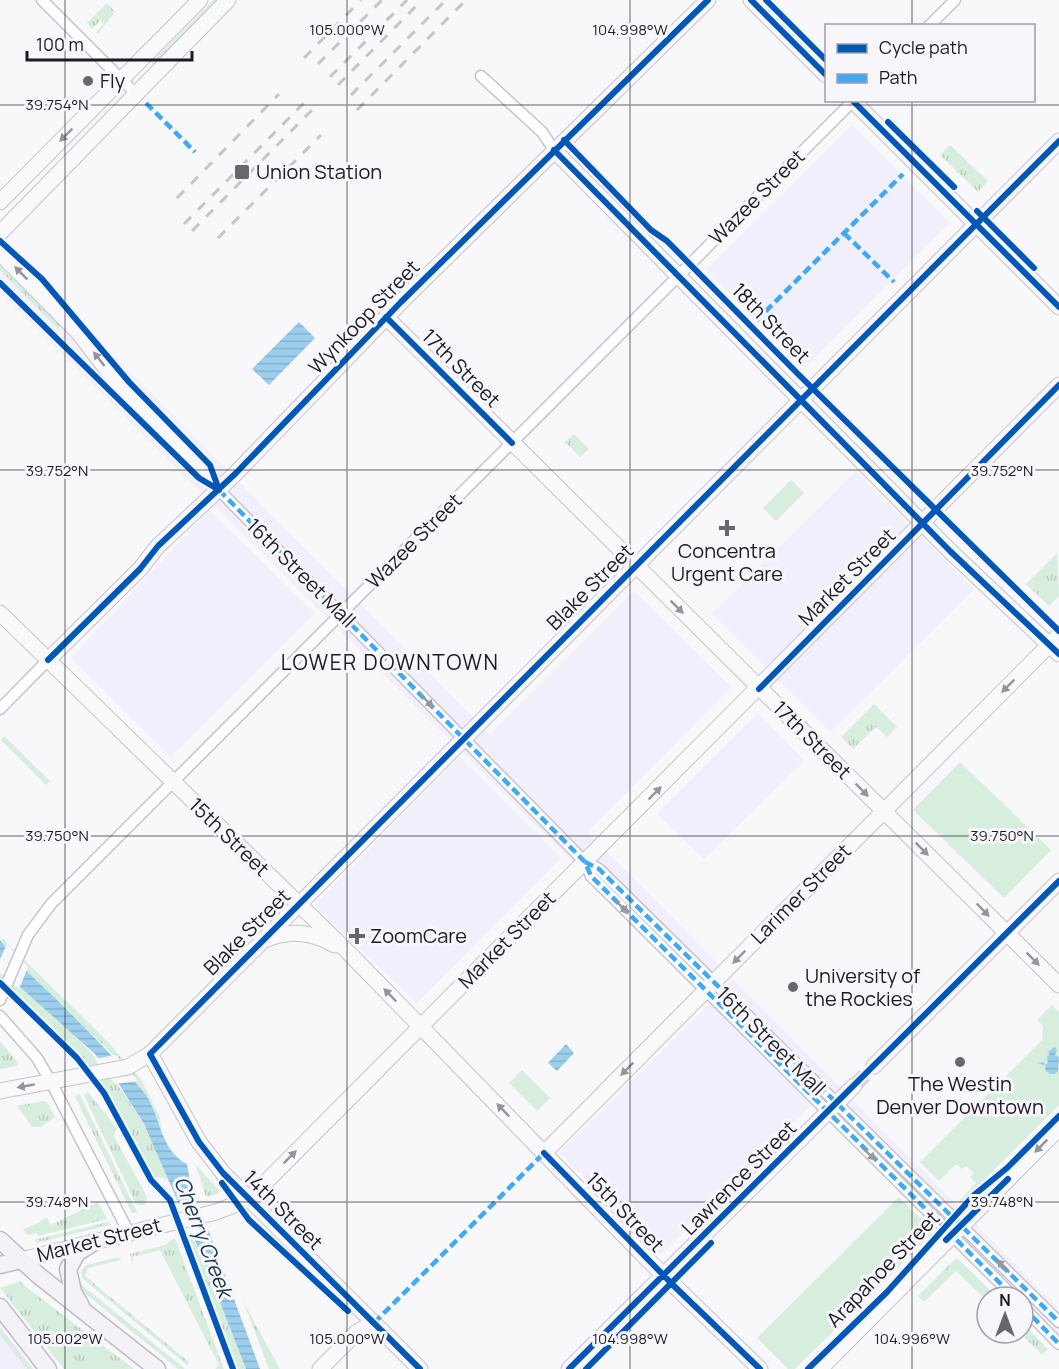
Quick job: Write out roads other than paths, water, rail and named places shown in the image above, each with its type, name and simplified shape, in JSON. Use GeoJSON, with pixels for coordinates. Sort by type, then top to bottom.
{"type":"FeatureCollection","features":[{"type":"Feature","properties":{"kind":"main road"},"geometry":{"type":"LineString","coordinates":[[0,202],[200,0]]}},
{"type":"Feature","properties":{"kind":"main road"},"geometry":{"type":"LineString","coordinates":[[0,233],[228,0]]}},
{"type":"Feature","properties":{"kind":"main road","name":"Wynkoop Street"},"geometry":{"type":"LineString","coordinates":[[48,660],[140,569],[158,546],[219,490],[386,317],[708,0]]}},
{"type":"Feature","properties":{"kind":"main road"},"geometry":{"type":"LineString","coordinates":[[751,0],[825,74]]}},
{"type":"Feature","properties":{"kind":"main road"},"geometry":{"type":"LineString","coordinates":[[854,102],[1059,307]]}},
{"type":"Feature","properties":{"kind":"main road","name":"Blake Street"},"geometry":{"type":"LineString","coordinates":[[0,1091],[137,1064],[150,1054],[1059,141]]}},
{"type":"Feature","properties":{"kind":"main road","name":"18th Street"},"geometry":{"type":"LineString","coordinates":[[554,150],[924,523],[1056,644]]}},
{"type":"Feature","properties":{"kind":"main road"},"geometry":{"type":"LineString","coordinates":[[0,253],[78,333],[135,406],[205,472],[219,490]]}},
{"type":"Feature","properties":{"kind":"main road","name":"17th Street"},"geometry":{"type":"LineString","coordinates":[[386,317],[1059,985]]}},
{"type":"Feature","properties":{"kind":"main road","name":"Market Street"},"geometry":{"type":"LineString","coordinates":[[21,1260],[216,1212],[249,1199],[1059,385]]}},
{"type":"Feature","properties":{"kind":"main road","name":"15th Street"},"geometry":{"type":"LineString","coordinates":[[0,613],[348,952],[663,1275],[760,1369]]}},
{"type":"Feature","properties":{"kind":"main road","name":"Larimer Street"},"geometry":{"type":"LineString","coordinates":[[544,1152],[883,811],[1056,644]]}},
{"type":"Feature","properties":{"kind":"main road"},"geometry":{"type":"LineString","coordinates":[[874,1066],[1059,881]]}},
{"type":"Feature","properties":{"kind":"main road"},"geometry":{"type":"LineString","coordinates":[[260,942],[283,934],[304,933],[321,938],[348,952]]}},
{"type":"Feature","properties":{"kind":"main road","name":"14th Street"},"geometry":{"type":"LineString","coordinates":[[150,1054],[203,1148],[249,1199],[420,1369]]}},
{"type":"Feature","properties":{"kind":"main road","name":"Lawrence Street"},"geometry":{"type":"LineString","coordinates":[[570,1369],[854,1086]]}},
{"type":"Feature","properties":{"kind":"main road","name":"Arapahoe Street"},"geometry":{"type":"LineString","coordinates":[[820,1369],[1059,1128]]}},
{"type":"Feature","properties":{"kind":"main road"},"geometry":{"type":"LineString","coordinates":[[0,1240],[21,1260],[157,1369]]}},
{"type":"Feature","properties":{"kind":"main road"},"geometry":{"type":"LineString","coordinates":[[87,1314],[73,1292],[68,1269],[77,1253],[94,1242]]}},
{"type":"Feature","properties":{"kind":"main road"},"geometry":{"type":"LineString","coordinates":[[0,1264],[21,1260]]}},
{"type":"Feature","properties":{"kind":"main road"},"geometry":{"type":"LineString","coordinates":[[0,1307],[48,1369]]}},
{"type":"Feature","properties":{"kind":"main road"},"geometry":{"type":"LineString","coordinates":[[320,1369],[357,1332],[374,1323]]}},
{"type":"Feature","properties":{"kind":"street"},"geometry":{"type":"LineString","coordinates":[[42,0],[136,94]]}},
{"type":"Feature","properties":{"kind":"street"},"geometry":{"type":"LineString","coordinates":[[931,24],[955,0]]}},
{"type":"Feature","properties":{"kind":"street","name":"18th Street"},"geometry":{"type":"LineString","coordinates":[[481,76],[542,132],[554,150]]}},
{"type":"Feature","properties":{"kind":"street","name":"Wazee Street"},"geometry":{"type":"LineString","coordinates":[[0,998],[26,939],[51,904],[174,784],[852,102]]}},
{"type":"Feature","properties":{"kind":"street","name":"16th Street Mall"},"geometry":{"type":"LineString","coordinates":[[219,490],[585,862],[599,869],[709,986],[831,1109],[957,1230],[1059,1322]]}},
{"type":"Feature","properties":{"kind":"street","name":"Wynkoop Street"},"geometry":{"type":"LineString","coordinates":[[0,709],[48,660]]}},
{"type":"Feature","properties":{"kind":"street"},"geometry":{"type":"LineString","coordinates":[[0,1016],[23,1041],[51,1082],[129,1233]]}},
{"type":"Feature","properties":{"kind":"street","name":"16th Street Mall"},"geometry":{"type":"LineString","coordinates":[[957,1230],[1004,1285]]}},
{"type":"Feature","properties":{"kind":"street"},"geometry":{"type":"LineString","coordinates":[[1035,1319],[1059,1344]]}},
{"type":"Feature","properties":{"kind":"water"},"geometry":{"type":"Polygon","coordinates":[[[299,322],[315,338],[269,385],[252,369],[299,322]]]}},
{"type":"Feature","properties":{"kind":"water","name":"Cherry Creek"},"geometry":{"type":"Polygon","coordinates":[[[0,940],[27,971],[112,1056],[149,1100],[171,1150],[187,1164],[190,1181],[260,1369],[246,1369],[206,1266],[144,1124],[117,1081],[95,1054],[0,969],[0,940]]]}},
{"type":"Feature","properties":{"kind":"water"},"geometry":{"type":"Polygon","coordinates":[[[566,1044],[574,1053],[557,1071],[548,1063],[566,1044]]]}},
{"type":"Feature","properties":{"kind":"water"},"geometry":{"type":"Polygon","coordinates":[[[1055,1047],[1057,1050],[1055,1055],[1059,1057],[1058,1071],[1050,1074],[1045,1070],[1046,1066],[1038,1063],[1044,1062],[1045,1065],[1048,1063],[1047,1057],[1050,1053],[1047,1052],[1055,1047]]]}},
{"type":"Feature","properties":{"kind":"tunnel"},"geometry":{"type":"LineString","coordinates":[[854,1086],[874,1066]]}},
{"type":"Feature","properties":{"kind":"railway"},"geometry":{"type":"LineString","coordinates":[[304,58],[361,0]]}},
{"type":"Feature","properties":{"kind":"railway"},"geometry":{"type":"LineString","coordinates":[[318,64],[382,0]]}},
{"type":"Feature","properties":{"kind":"railway"},"geometry":{"type":"LineString","coordinates":[[330,77],[407,0]]}},
{"type":"Feature","properties":{"kind":"railway"},"geometry":{"type":"LineString","coordinates":[[338,85],[422,0]]}},
{"type":"Feature","properties":{"kind":"railway"},"geometry":{"type":"LineString","coordinates":[[351,95],[446,0]]}},
{"type":"Feature","properties":{"kind":"railway"},"geometry":{"type":"LineString","coordinates":[[357,110],[466,0]]}},
{"type":"Feature","properties":{"kind":"railway"},"geometry":{"type":"LineString","coordinates":[[177,198],[279,94]]}},
{"type":"Feature","properties":{"kind":"railway"},"geometry":{"type":"LineString","coordinates":[[184,224],[306,101]]}},
{"type":"Feature","properties":{"kind":"railway"},"geometry":{"type":"LineString","coordinates":[[192,231],[314,108]]}},
{"type":"Feature","properties":{"kind":"railway"},"geometry":{"type":"LineString","coordinates":[[218,238],[321,135]]}},
{"type":"Feature","properties":{"kind":"place","name":"Fly"},"geometry":{"type":"Point","coordinates":[88,81]}},
{"type":"Feature","properties":{"kind":"place","name":"Union Station"},"geometry":{"type":"Point","coordinates":[242,172]}},
{"type":"Feature","properties":{"kind":"place","name":"Concentra Urgent Care"},"geometry":{"type":"Point","coordinates":[727,528]}},
{"type":"Feature","properties":{"kind":"place","name":"ZoomCare"},"geometry":{"type":"Point","coordinates":[357,936]}},
{"type":"Feature","properties":{"kind":"place","name":"University of the Rockies"},"geometry":{"type":"Point","coordinates":[793,987]}},
{"type":"Feature","properties":{"kind":"place","name":"The Westin Denver Downtown"},"geometry":{"type":"Point","coordinates":[960,1062]}},
{"type":"Feature","properties":{"kind":"district","name":"LOWER DOWNTOWN"},"geometry":{"type":"Point","coordinates":[390,663]}}]}
